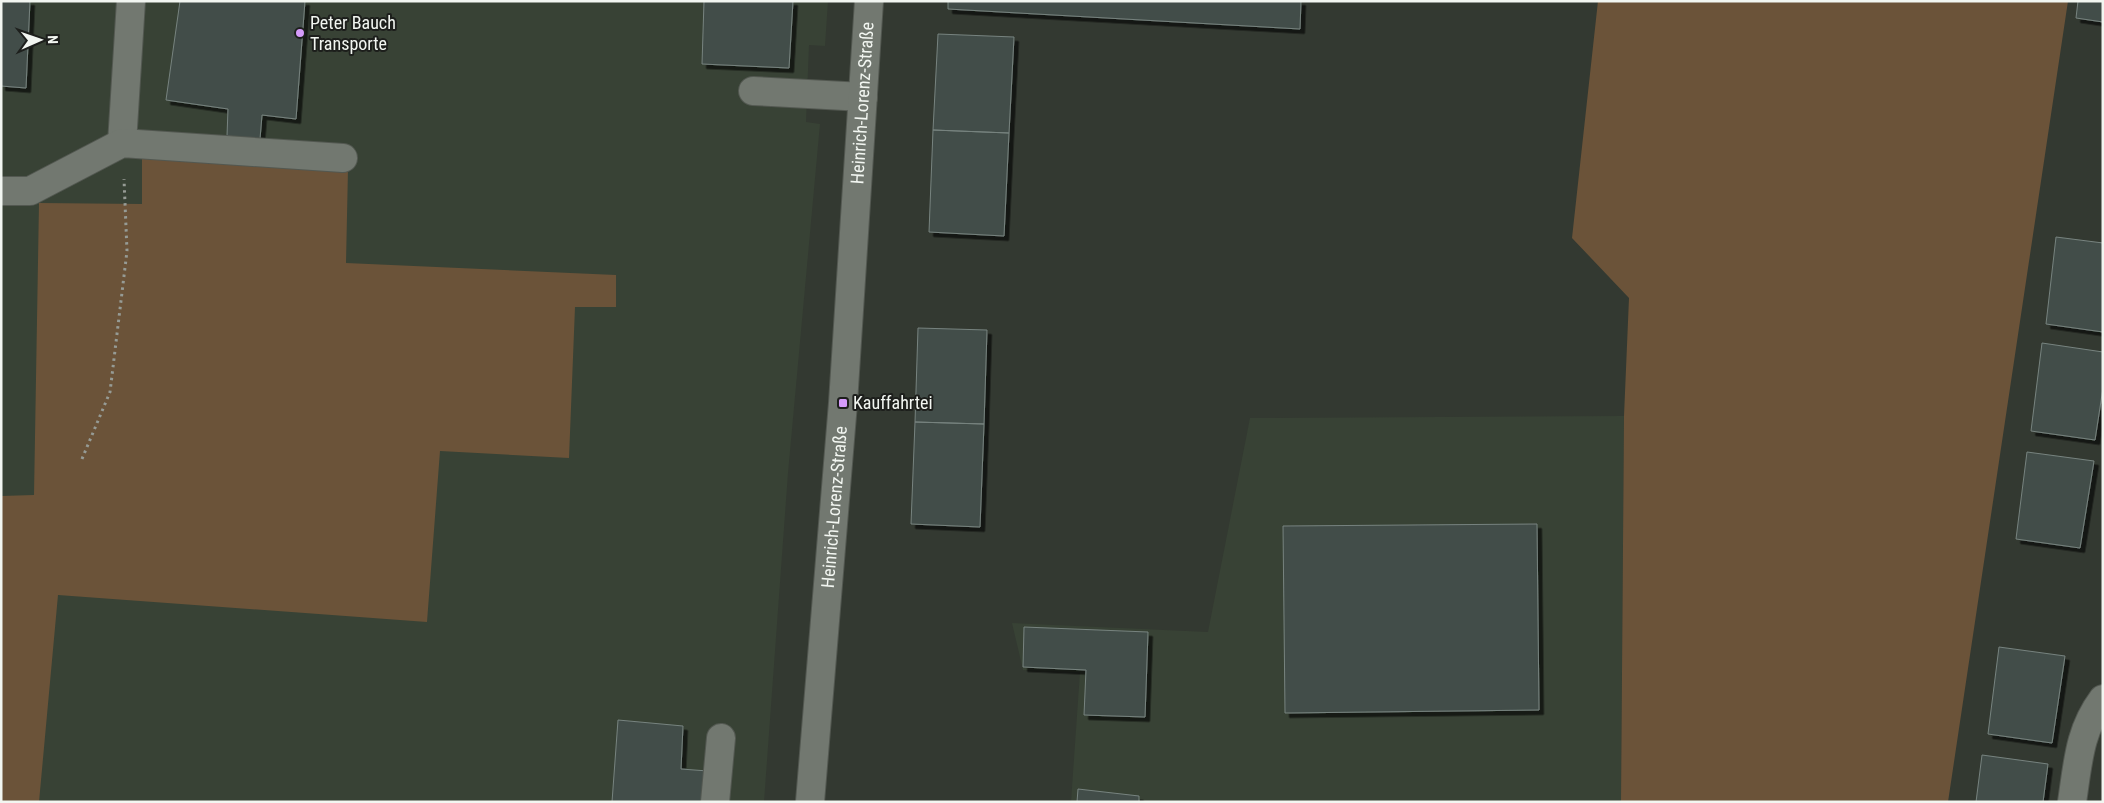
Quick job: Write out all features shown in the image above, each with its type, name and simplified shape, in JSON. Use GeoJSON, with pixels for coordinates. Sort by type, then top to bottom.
{"type":"FeatureCollection","features":[{"type":"Feature","properties":{"kind":"street"},"geometry":{"type":"LineString","coordinates":[[122,144],[131,1]]}},
{"type":"Feature","properties":{"kind":"street","name":"Heinrich-Lorenz-Straße"},"geometry":{"type":"LineString","coordinates":[[810,802],[843,403],[869,1]]}},
{"type":"Feature","properties":{"kind":"street"},"geometry":{"type":"LineString","coordinates":[[753,91],[863,98]]}},
{"type":"Feature","properties":{"kind":"street"},"geometry":{"type":"LineString","coordinates":[[1,191],[30,191],[122,144],[343,158]]}},
{"type":"Feature","properties":{"kind":"street"},"geometry":{"type":"LineString","coordinates":[[2072,802],[2080,745],[2090,716],[2103,699]]}},
{"type":"Feature","properties":{"kind":"street"},"geometry":{"type":"LineString","coordinates":[[715,802],[720,738]]}},
{"type":"Feature","properties":{"kind":"path"},"geometry":{"type":"LineString","coordinates":[[82,459],[110,392],[127,251],[122,144]]}},
{"type":"Feature","properties":{"kind":"shaded area"},"geometry":{"type":"Polygon","coordinates":[[[1,1],[828,1],[825,46],[809,45],[806,122],[820,124],[788,473],[764,802],[1,802],[1,1]]]}},
{"type":"Feature","properties":{"kind":"shaded area"},"geometry":{"type":"Polygon","coordinates":[[[1598,1],[2068,1],[1948,802],[1621,802],[1624,416],[1629,298],[1572,238],[1598,1]]]}},
{"type":"Feature","properties":{"kind":"shaded area"},"geometry":{"type":"Polygon","coordinates":[[[142,156],[348,169],[346,263],[616,275],[616,307],[575,307],[569,458],[440,451],[427,622],[58,595],[39,802],[1,802],[1,496],[34,495],[39,203],[142,204],[142,156]]]}},
{"type":"Feature","properties":{"kind":"shaded area"},"geometry":{"type":"Polygon","coordinates":[[[1624,416],[1621,802],[1071,802],[1080,672],[1023,670],[1012,623],[1208,632],[1250,418],[1624,416]]]}},
{"type":"Feature","properties":{"kind":"building"},"geometry":{"type":"Polygon","coordinates":[[[1,1],[30,1],[26,88],[1,86],[1,1]]]}},
{"type":"Feature","properties":{"kind":"building"},"geometry":{"type":"Polygon","coordinates":[[[180,1],[305,1],[296,119],[262,115],[260,139],[227,136],[228,109],[166,100],[180,1]]]}},
{"type":"Feature","properties":{"kind":"building"},"geometry":{"type":"Polygon","coordinates":[[[704,1],[793,1],[789,68],[702,64],[704,1]]]}},
{"type":"Feature","properties":{"kind":"building"},"geometry":{"type":"Polygon","coordinates":[[[948,1],[1301,1],[1300,29],[948,9],[948,1]]]}},
{"type":"Feature","properties":{"kind":"building"},"geometry":{"type":"Polygon","coordinates":[[[2078,1],[2103,1],[2103,22],[2076,18],[2078,1]]]}},
{"type":"Feature","properties":{"kind":"building"},"geometry":{"type":"Polygon","coordinates":[[[938,34],[1014,37],[1009,133],[933,130],[938,34]]]}},
{"type":"Feature","properties":{"kind":"building"},"geometry":{"type":"Polygon","coordinates":[[[933,130],[1009,133],[1004,236],[929,232],[933,130]]]}},
{"type":"Feature","properties":{"kind":"building"},"geometry":{"type":"Polygon","coordinates":[[[2056,237],[2103,243],[2103,332],[2046,324],[2056,237]]]}},
{"type":"Feature","properties":{"kind":"building"},"geometry":{"type":"Polygon","coordinates":[[[918,328],[987,330],[984,424],[915,422],[918,328]]]}},
{"type":"Feature","properties":{"kind":"building"},"geometry":{"type":"Polygon","coordinates":[[[2042,343],[2103,352],[2103,388],[2095,440],[2031,431],[2042,343]]]}},
{"type":"Feature","properties":{"kind":"building"},"geometry":{"type":"Polygon","coordinates":[[[915,422],[984,424],[980,527],[911,524],[915,422]]]}},
{"type":"Feature","properties":{"kind":"building"},"geometry":{"type":"Polygon","coordinates":[[[2027,452],[2094,461],[2080,548],[2016,539],[2027,452]]]}},
{"type":"Feature","properties":{"kind":"building"},"geometry":{"type":"Polygon","coordinates":[[[1537,524],[1539,710],[1285,713],[1283,526],[1537,524]]]}},
{"type":"Feature","properties":{"kind":"building"},"geometry":{"type":"Polygon","coordinates":[[[1024,627],[1148,632],[1145,717],[1084,715],[1086,670],[1023,667],[1024,627]]]}},
{"type":"Feature","properties":{"kind":"building"},"geometry":{"type":"Polygon","coordinates":[[[1999,647],[2065,656],[2052,743],[1988,734],[1999,647]]]}},
{"type":"Feature","properties":{"kind":"building"},"geometry":{"type":"Polygon","coordinates":[[[618,720],[683,726],[681,769],[708,771],[706,802],[612,802],[618,720]]]}},
{"type":"Feature","properties":{"kind":"building"},"geometry":{"type":"Polygon","coordinates":[[[1982,755],[2048,764],[2043,802],[1976,802],[1982,755]]]}},
{"type":"Feature","properties":{"kind":"building"},"geometry":{"type":"Polygon","coordinates":[[[1078,789],[1139,796],[1139,802],[1077,802],[1078,789]]]}},
{"type":"Feature","properties":{"kind":"place","name":"Peter Bauch Transporte"},"geometry":{"type":"Point","coordinates":[300,33]}},
{"type":"Feature","properties":{"kind":"place","name":"Kauffahrtei"},"geometry":{"type":"Point","coordinates":[843,403]}}]}
